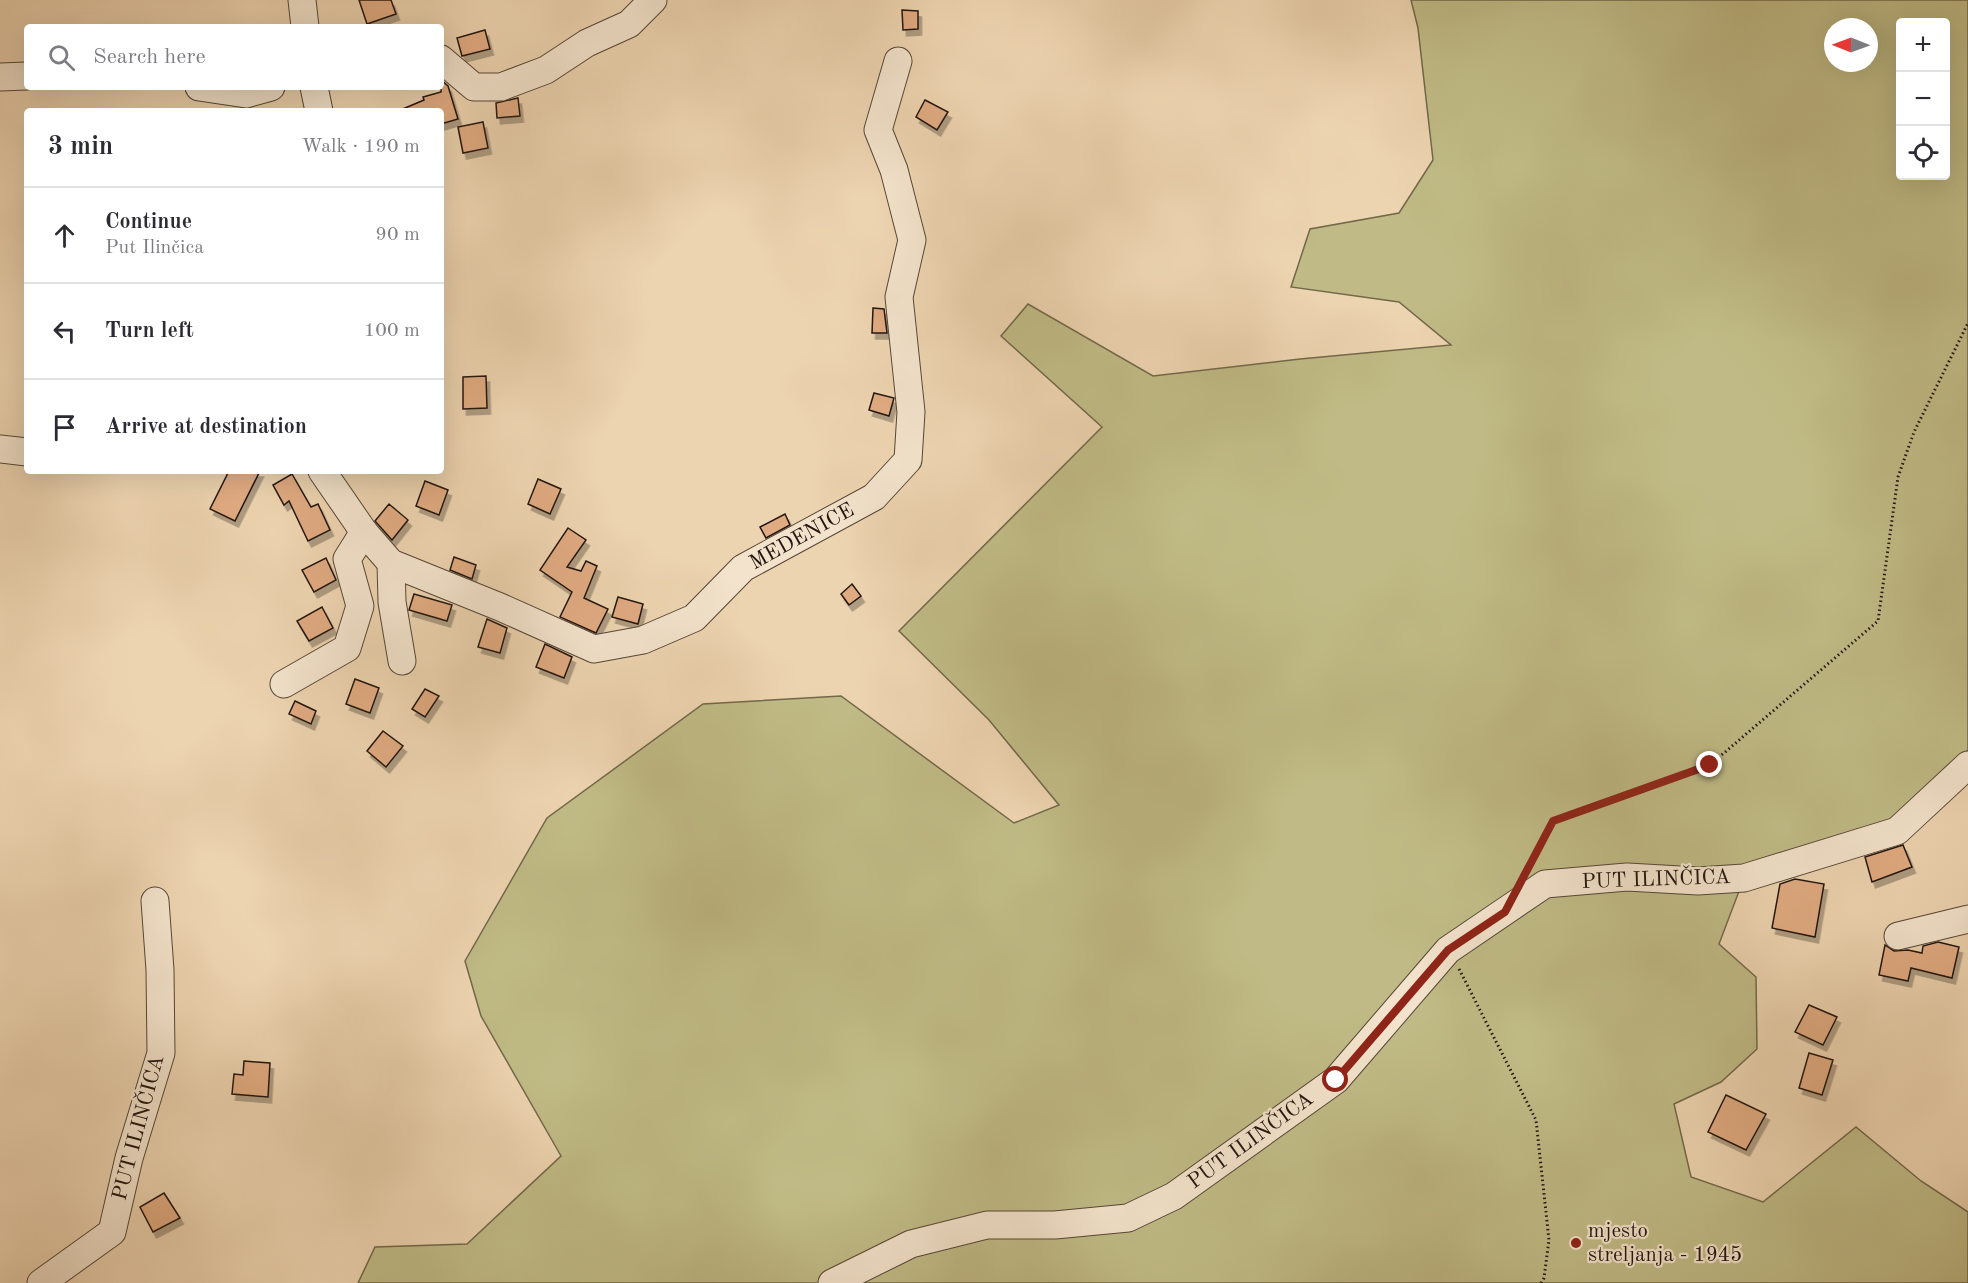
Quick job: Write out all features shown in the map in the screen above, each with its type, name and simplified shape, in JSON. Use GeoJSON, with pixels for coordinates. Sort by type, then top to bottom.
{"type":"FeatureCollection","features":[{"type":"Feature","properties":{"kind":"street"},"geometry":{"type":"LineString","coordinates":[[302,0],[305,24]]}},
{"type":"Feature","properties":{"kind":"street"},"geometry":{"type":"LineString","coordinates":[[444,62],[474,87],[501,87],[546,70],[587,43],[629,24],[653,0]]}},
{"type":"Feature","properties":{"kind":"street","name":"MEDENICE"},"geometry":{"type":"LineString","coordinates":[[324,474],[364,532],[391,563],[500,607],[594,649],[643,640],[694,618],[744,568],[874,497],[908,460],[911,412],[899,297],[912,240],[894,170],[878,130],[898,61]]}},
{"type":"Feature","properties":{"kind":"street"},"geometry":{"type":"LineString","coordinates":[[0,77],[24,76]]}},
{"type":"Feature","properties":{"kind":"street"},"geometry":{"type":"LineString","coordinates":[[223,90],[246,93],[258,90]]}},
{"type":"Feature","properties":{"kind":"street"},"geometry":{"type":"LineString","coordinates":[[315,90],[318,108]]}},
{"type":"Feature","properties":{"kind":"street"},"geometry":{"type":"LineString","coordinates":[[0,449],[24,452]]}},
{"type":"Feature","properties":{"kind":"street"},"geometry":{"type":"LineString","coordinates":[[284,684],[346,648],[360,606],[347,560],[364,532]]}},
{"type":"Feature","properties":{"kind":"street"},"geometry":{"type":"LineString","coordinates":[[391,563],[392,602],[402,661]]}},
{"type":"Feature","properties":{"kind":"street","name":"PUT ILINČICA"},"geometry":{"type":"LineString","coordinates":[[832,1283],[911,1244],[987,1225],[1055,1225],[1128,1218],[1174,1196],[1336,1080],[1448,950],[1545,884],[1628,878],[1698,881],[1744,878],[1897,831],[1968,765]]}},
{"type":"Feature","properties":{"kind":"street","name":"PUT ILINČICA"},"geometry":{"type":"LineString","coordinates":[[41,1283],[112,1232],[129,1158],[161,1053],[160,970],[155,901]]}},
{"type":"Feature","properties":{"kind":"street"},"geometry":{"type":"LineString","coordinates":[[1898,936],[1968,919]]}},
{"type":"Feature","properties":{"kind":"path"},"geometry":{"type":"LineString","coordinates":[[1526,872],[1553,821],[1710,765],[1878,621],[1898,477],[1914,432],[1968,323]]}},
{"type":"Feature","properties":{"kind":"path"},"geometry":{"type":"LineString","coordinates":[[1448,950],[1495,1035],[1536,1120],[1549,1240],[1544,1278],[1541,1283]]}},
{"type":"Feature","properties":{"kind":"shaded area"},"geometry":{"type":"Polygon","coordinates":[[[1411,0],[1968,0],[1968,750],[1945,770],[1897,831],[1744,878],[1719,944],[1756,977],[1757,1049],[1721,1082],[1674,1104],[1691,1177],[1763,1202],[1856,1127],[1921,1181],[1968,1212],[1968,1283],[358,1283],[375,1247],[467,1244],[561,1156],[481,1016],[465,961],[547,818],[703,704],[841,696],[1014,823],[1059,805],[989,720],[899,631],[1102,427],[1001,336],[1028,304],[1153,376],[1451,345],[1399,302],[1291,287],[1310,229],[1399,213],[1433,160],[1418,28],[1411,0]]]}},
{"type":"Feature","properties":{"kind":"building"},"geometry":{"type":"Polygon","coordinates":[[[359,0],[391,0],[396,14],[367,24],[359,0]]]}},
{"type":"Feature","properties":{"kind":"building"},"geometry":{"type":"Polygon","coordinates":[[[902,10],[918,11],[918,29],[903,30],[902,10]]]}},
{"type":"Feature","properties":{"kind":"building"},"geometry":{"type":"Polygon","coordinates":[[[485,30],[490,49],[462,56],[457,38],[485,30]]]}},
{"type":"Feature","properties":{"kind":"building"},"geometry":{"type":"Polygon","coordinates":[[[444,83],[448,86],[458,119],[444,123],[444,108],[405,108],[424,100],[423,97],[444,90],[444,83]]]}},
{"type":"Feature","properties":{"kind":"building"},"geometry":{"type":"Polygon","coordinates":[[[518,98],[520,116],[497,118],[496,103],[518,98]]]}},
{"type":"Feature","properties":{"kind":"building"},"geometry":{"type":"Polygon","coordinates":[[[925,100],[948,112],[937,130],[916,117],[925,100]]]}},
{"type":"Feature","properties":{"kind":"building"},"geometry":{"type":"Polygon","coordinates":[[[483,122],[488,148],[463,153],[458,127],[483,122]]]}},
{"type":"Feature","properties":{"kind":"building"},"geometry":{"type":"Polygon","coordinates":[[[873,308],[884,309],[887,333],[872,333],[873,308]]]}},
{"type":"Feature","properties":{"kind":"building"},"geometry":{"type":"Polygon","coordinates":[[[486,376],[487,408],[463,409],[463,377],[486,376]]]}},
{"type":"Feature","properties":{"kind":"building"},"geometry":{"type":"Polygon","coordinates":[[[874,393],[894,398],[889,416],[869,410],[874,393]]]}},
{"type":"Feature","properties":{"kind":"building"},"geometry":{"type":"Polygon","coordinates":[[[228,474],[258,474],[235,521],[210,509],[228,474]]]}},
{"type":"Feature","properties":{"kind":"building"},"geometry":{"type":"Polygon","coordinates":[[[292,474],[311,507],[318,504],[330,530],[308,541],[289,501],[284,505],[273,485],[292,474]]]}},
{"type":"Feature","properties":{"kind":"building"},"geometry":{"type":"Polygon","coordinates":[[[538,479],[561,489],[550,514],[528,504],[538,479]]]}},
{"type":"Feature","properties":{"kind":"building"},"geometry":{"type":"Polygon","coordinates":[[[425,481],[448,490],[439,515],[416,506],[425,481]]]}},
{"type":"Feature","properties":{"kind":"building"},"geometry":{"type":"Polygon","coordinates":[[[389,504],[408,520],[392,540],[375,521],[389,504]]]}},
{"type":"Feature","properties":{"kind":"building"},"geometry":{"type":"Polygon","coordinates":[[[785,514],[790,525],[766,538],[760,527],[785,514]]]}},
{"type":"Feature","properties":{"kind":"building"},"geometry":{"type":"Polygon","coordinates":[[[568,528],[586,540],[567,567],[581,571],[586,561],[597,566],[584,598],[608,609],[596,633],[560,617],[572,592],[540,570],[568,528]]]}},
{"type":"Feature","properties":{"kind":"building"},"geometry":{"type":"Polygon","coordinates":[[[454,557],[476,565],[472,579],[450,570],[454,557]]]}},
{"type":"Feature","properties":{"kind":"building"},"geometry":{"type":"Polygon","coordinates":[[[326,558],[336,580],[314,592],[302,570],[326,558]]]}},
{"type":"Feature","properties":{"kind":"building"},"geometry":{"type":"Polygon","coordinates":[[[852,584],[861,596],[849,605],[841,594],[852,584]]]}},
{"type":"Feature","properties":{"kind":"building"},"geometry":{"type":"Polygon","coordinates":[[[414,594],[452,605],[447,621],[409,610],[414,594]]]}},
{"type":"Feature","properties":{"kind":"building"},"geometry":{"type":"Polygon","coordinates":[[[618,597],[643,604],[638,624],[612,617],[618,597]]]}},
{"type":"Feature","properties":{"kind":"building"},"geometry":{"type":"Polygon","coordinates":[[[322,607],[333,628],[309,641],[297,621],[322,607]]]}},
{"type":"Feature","properties":{"kind":"building"},"geometry":{"type":"Polygon","coordinates":[[[487,619],[507,628],[500,653],[478,647],[487,619]]]}},
{"type":"Feature","properties":{"kind":"building"},"geometry":{"type":"Polygon","coordinates":[[[545,644],[572,657],[564,678],[536,667],[545,644]]]}},
{"type":"Feature","properties":{"kind":"building"},"geometry":{"type":"Polygon","coordinates":[[[355,679],[379,688],[370,713],[346,704],[355,679]]]}},
{"type":"Feature","properties":{"kind":"building"},"geometry":{"type":"Polygon","coordinates":[[[425,689],[439,696],[425,717],[412,709],[425,689]]]}},
{"type":"Feature","properties":{"kind":"building"},"geometry":{"type":"Polygon","coordinates":[[[295,701],[316,711],[311,724],[289,714],[295,701]]]}},
{"type":"Feature","properties":{"kind":"building"},"geometry":{"type":"Polygon","coordinates":[[[383,731],[403,746],[386,767],[367,751],[383,731]]]}},
{"type":"Feature","properties":{"kind":"building"},"geometry":{"type":"Polygon","coordinates":[[[1903,845],[1912,867],[1872,882],[1865,857],[1903,845]]]}},
{"type":"Feature","properties":{"kind":"building"},"geometry":{"type":"Polygon","coordinates":[[[1795,879],[1824,884],[1815,937],[1772,928],[1780,884],[1795,879]]]}},
{"type":"Feature","properties":{"kind":"building"},"geometry":{"type":"Polygon","coordinates":[[[1938,942],[1959,947],[1952,978],[1911,968],[1908,981],[1879,975],[1885,945],[1894,951],[1908,950],[1922,953],[1923,946],[1938,942]]]}},
{"type":"Feature","properties":{"kind":"building"},"geometry":{"type":"Polygon","coordinates":[[[1809,1005],[1837,1017],[1823,1045],[1795,1032],[1809,1005]]]}},
{"type":"Feature","properties":{"kind":"building"},"geometry":{"type":"Polygon","coordinates":[[[1809,1053],[1833,1060],[1822,1095],[1799,1088],[1809,1053]]]}},
{"type":"Feature","properties":{"kind":"building"},"geometry":{"type":"Polygon","coordinates":[[[244,1061],[270,1063],[268,1097],[232,1094],[234,1074],[243,1075],[244,1061]]]}},
{"type":"Feature","properties":{"kind":"building"},"geometry":{"type":"Polygon","coordinates":[[[1726,1095],[1766,1114],[1746,1150],[1708,1132],[1726,1095]]]}},
{"type":"Feature","properties":{"kind":"building"},"geometry":{"type":"Polygon","coordinates":[[[164,1193],[180,1218],[153,1232],[140,1207],[164,1193]]]}},
{"type":"Feature","properties":{"kind":"place","name":"mjesto streljanja - 1945"},"geometry":{"type":"Point","coordinates":[1576,1243]}},
{"type":"Feature","properties":{"kind":"route"},"geometry":{"type":"LineString","coordinates":[[1336,1080],[1448,950],[1505,912],[1553,821],[1710,765]]}}]}
